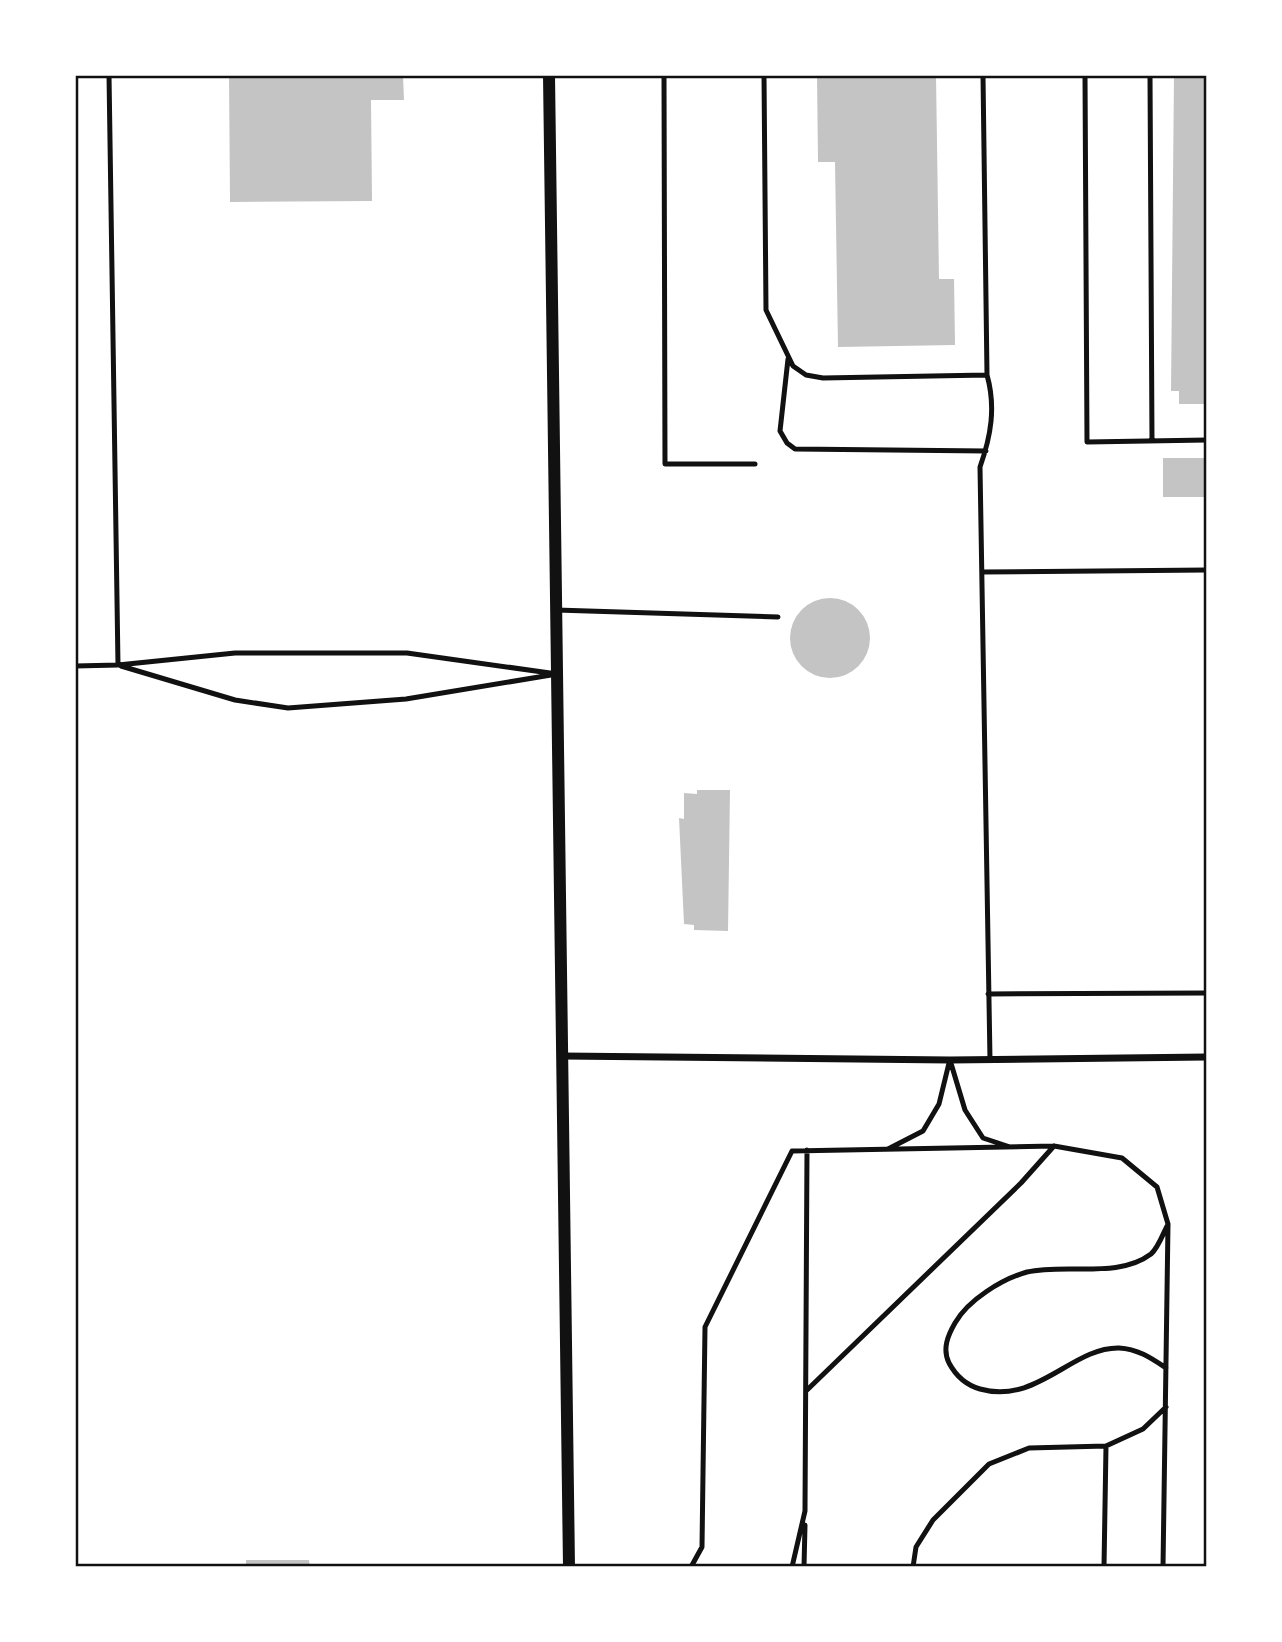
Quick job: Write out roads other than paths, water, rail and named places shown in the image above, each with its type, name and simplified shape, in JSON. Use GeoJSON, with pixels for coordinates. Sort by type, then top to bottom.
{"type":"FeatureCollection","features":[{"type":"Feature","properties":{"kind":"street"},"geometry":{"type":"LineString","coordinates":[[549,75],[569,1567]]}},
{"type":"Feature","properties":{"kind":"street"},"geometry":{"type":"LineString","coordinates":[[562,1056],[950,1060],[1207,1057]]}},
{"type":"Feature","properties":{"kind":"lane"},"geometry":{"type":"LineString","coordinates":[[109,75],[118,665]]}},
{"type":"Feature","properties":{"kind":"lane"},"geometry":{"type":"LineString","coordinates":[[664,75],[666,464],[755,464]]}},
{"type":"Feature","properties":{"kind":"lane"},"geometry":{"type":"LineString","coordinates":[[764,75],[766,310],[793,366],[806,375],[823,378],[987,375]]}},
{"type":"Feature","properties":{"kind":"lane"},"geometry":{"type":"LineString","coordinates":[[983,75],[987,375],[992,407],[986,452],[981,467],[990,1060]]}},
{"type":"Feature","properties":{"kind":"lane"},"geometry":{"type":"LineString","coordinates":[[1085,75],[1087,442],[1207,440]]}},
{"type":"Feature","properties":{"kind":"lane"},"geometry":{"type":"LineString","coordinates":[[1150,75],[1152,441]]}},
{"type":"Feature","properties":{"kind":"lane"},"geometry":{"type":"LineString","coordinates":[[788,356],[780,431],[787,443],[795,449],[986,452]]}},
{"type":"Feature","properties":{"kind":"lane"},"geometry":{"type":"LineString","coordinates":[[982,572],[1207,570]]}},
{"type":"Feature","properties":{"kind":"lane"},"geometry":{"type":"LineString","coordinates":[[556,610],[778,617]]}},
{"type":"Feature","properties":{"kind":"lane"},"geometry":{"type":"LineString","coordinates":[[75,666],[118,665],[235,653],[407,653],[557,674]]}},
{"type":"Feature","properties":{"kind":"lane"},"geometry":{"type":"LineString","coordinates":[[118,665],[235,700],[288,708],[406,699],[557,674]]}},
{"type":"Feature","properties":{"kind":"lane"},"geometry":{"type":"LineString","coordinates":[[988,995],[1207,993]]}},
{"type":"Feature","properties":{"kind":"lane"},"geometry":{"type":"LineString","coordinates":[[950,1060],[965,1110],[983,1138],[1016,1149]]}},
{"type":"Feature","properties":{"kind":"lane"},"geometry":{"type":"LineString","coordinates":[[886,1150],[923,1131],[939,1104],[950,1060]]}},
{"type":"Feature","properties":{"kind":"lane"},"geometry":{"type":"LineString","coordinates":[[806,1391],[1021,1183],[1054,1146]]}},
{"type":"Feature","properties":{"kind":"lane"},"geometry":{"type":"LineString","coordinates":[[691,1567],[702,1547],[705,1327],[792,1151],[1016,1149],[1054,1146],[1122,1158],[1157,1188],[1168,1224],[1163,1567]]}},
{"type":"Feature","properties":{"kind":"lane"},"geometry":{"type":"LineString","coordinates":[[804,1567],[807,1150]]}},
{"type":"Feature","properties":{"kind":"lane"},"geometry":{"type":"LineString","coordinates":[[1166,1368],[1143,1352],[1116,1348],[1086,1357],[1013,1392],[987,1391],[969,1386],[954,1372],[946,1356],[947,1338],[957,1319],[983,1294],[1018,1275],[1049,1267],[1122,1267],[1152,1253],[1168,1224]]}},
{"type":"Feature","properties":{"kind":"lane"},"geometry":{"type":"LineString","coordinates":[[913,1567],[916,1547],[933,1520],[989,1464],[1029,1448],[1106,1446],[1143,1429],[1166,1407]]}},
{"type":"Feature","properties":{"kind":"lane"},"geometry":{"type":"LineString","coordinates":[[1104,1567],[1106,1446]]}},
{"type":"Feature","properties":{"kind":"lane"},"geometry":{"type":"LineString","coordinates":[[792,1567],[805,1511]]}}]}
